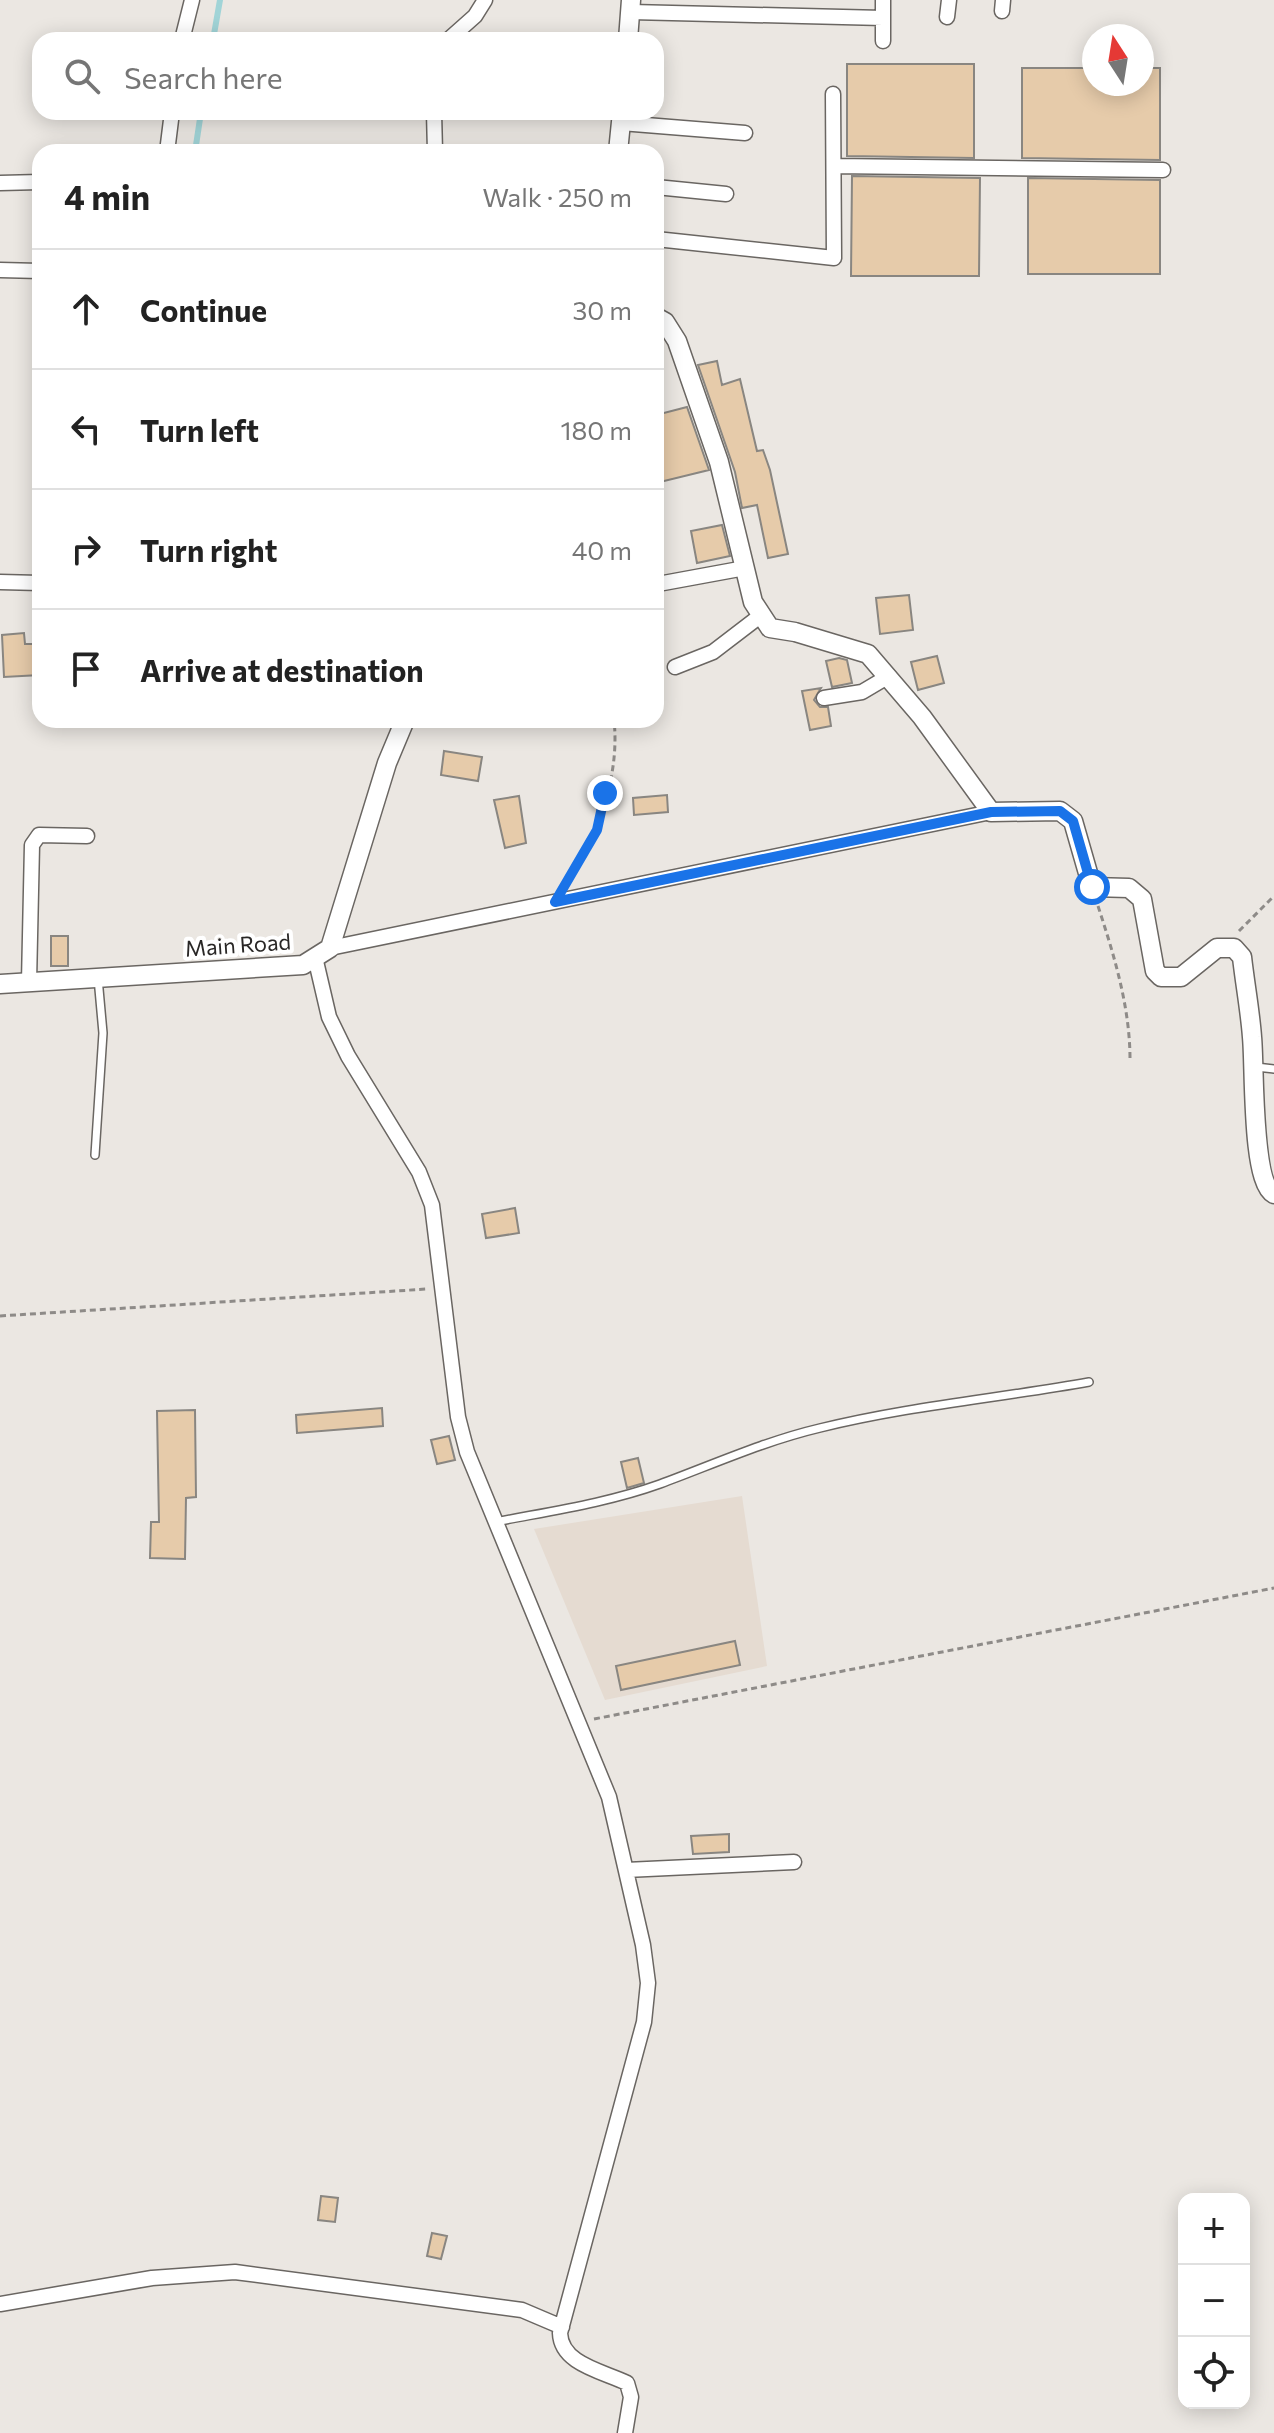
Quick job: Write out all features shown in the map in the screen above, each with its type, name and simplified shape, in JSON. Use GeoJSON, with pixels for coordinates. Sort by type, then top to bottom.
{"type":"FeatureCollection","features":[{"type":"Feature","properties":{"kind":"street"},"geometry":{"type":"LineString","coordinates":[[184,32],[192,0]]}},
{"type":"Feature","properties":{"kind":"street"},"geometry":{"type":"LineString","coordinates":[[457,32],[475,16],[485,0]]}},
{"type":"Feature","properties":{"kind":"street"},"geometry":{"type":"LineString","coordinates":[[883,0],[883,41]]}},
{"type":"Feature","properties":{"kind":"street"},"geometry":{"type":"LineString","coordinates":[[947,17],[949,0]]}},
{"type":"Feature","properties":{"kind":"street"},"geometry":{"type":"LineString","coordinates":[[629,32],[631,6],[883,18]]}},
{"type":"Feature","properties":{"kind":"street"},"geometry":{"type":"LineString","coordinates":[[664,240],[834,258],[833,94]]}},
{"type":"Feature","properties":{"kind":"street"},"geometry":{"type":"LineString","coordinates":[[168,144],[171,120]]}},
{"type":"Feature","properties":{"kind":"street"},"geometry":{"type":"LineString","coordinates":[[434,120],[435,144]]}},
{"type":"Feature","properties":{"kind":"street"},"geometry":{"type":"LineString","coordinates":[[619,144],[622,120]]}},
{"type":"Feature","properties":{"kind":"street"},"geometry":{"type":"LineString","coordinates":[[638,120],[745,133]]}},
{"type":"Feature","properties":{"kind":"street"},"geometry":{"type":"LineString","coordinates":[[834,166],[1163,170]]}},
{"type":"Feature","properties":{"kind":"street"},"geometry":{"type":"LineString","coordinates":[[0,183],[32,182]]}},
{"type":"Feature","properties":{"kind":"street"},"geometry":{"type":"LineString","coordinates":[[664,188],[726,194]]}},
{"type":"Feature","properties":{"kind":"street"},"geometry":{"type":"LineString","coordinates":[[0,270],[32,271]]}},
{"type":"Feature","properties":{"kind":"street"},"geometry":{"type":"LineString","coordinates":[[664,321],[677,341],[719,462],[760,616],[777,631],[795,632],[868,654],[889,676],[991,812]]}},
{"type":"Feature","properties":{"kind":"street"},"geometry":{"type":"LineString","coordinates":[[664,583],[745,568]]}},
{"type":"Feature","properties":{"kind":"street"},"geometry":{"type":"LineString","coordinates":[[0,582],[32,583]]}},
{"type":"Feature","properties":{"kind":"street"},"geometry":{"type":"LineString","coordinates":[[675,667],[713,652],[760,616]]}},
{"type":"Feature","properties":{"kind":"street"},"geometry":{"type":"LineString","coordinates":[[824,698],[862,692],[889,676]]}},
{"type":"Feature","properties":{"kind":"street"},"geometry":{"type":"LineString","coordinates":[[402,728],[322,952],[329,1017],[348,1056],[419,1172],[432,1205],[458,1417],[467,1452],[609,1797],[626,1870],[648,1983],[644,2022],[562,2327],[561,2347],[568,2356],[627,2383],[631,2397],[625,2433]]}},
{"type":"Feature","properties":{"kind":"street"},"geometry":{"type":"LineString","coordinates":[[322,952],[991,812],[1060,811],[1073,821],[1092,887],[1129,888],[1142,899],[1155,971],[1161,977],[1181,977],[1217,948],[1226,946],[1242,957],[1254,1067],[1256,1128],[1265,1184],[1274,1194]]}},
{"type":"Feature","properties":{"kind":"street"},"geometry":{"type":"LineString","coordinates":[[29,982],[32,845],[39,835],[87,836]]}},
{"type":"Feature","properties":{"kind":"street","name":"Main Road"},"geometry":{"type":"LineString","coordinates":[[0,984],[303,965],[322,952]]}},
{"type":"Feature","properties":{"kind":"street"},"geometry":{"type":"LineString","coordinates":[[626,1870],[794,1862]]}},
{"type":"Feature","properties":{"kind":"street"},"geometry":{"type":"LineString","coordinates":[[0,2304],[152,2278],[235,2272],[522,2310],[562,2327]]}},
{"type":"Feature","properties":{"kind":"lane"},"geometry":{"type":"LineString","coordinates":[[95,1155],[103,1033],[98,977]]}},
{"type":"Feature","properties":{"kind":"lane"},"geometry":{"type":"LineString","coordinates":[[1254,1067],[1274,1069]]}},
{"type":"Feature","properties":{"kind":"lane"},"geometry":{"type":"LineString","coordinates":[[495,1522],[603,1501],[662,1483],[750,1448],[820,1428],[921,1407],[1089,1382]]}},
{"type":"Feature","properties":{"kind":"path"},"geometry":{"type":"LineString","coordinates":[[555,902],[597,830],[615,768],[614,728]]}},
{"type":"Feature","properties":{"kind":"path"},"geometry":{"type":"LineString","coordinates":[[1092,887],[1120,983],[1130,1034],[1130,1059]]}},
{"type":"Feature","properties":{"kind":"path"},"geometry":{"type":"LineString","coordinates":[[1226,946],[1274,896]]}},
{"type":"Feature","properties":{"kind":"path"},"geometry":{"type":"LineString","coordinates":[[0,1316],[442,1288]]}},
{"type":"Feature","properties":{"kind":"path"},"geometry":{"type":"LineString","coordinates":[[578,1722],[1274,1588]]}},
{"type":"Feature","properties":{"kind":"shaded area"},"geometry":{"type":"Polygon","coordinates":[[[742,1496],[767,1666],[605,1700],[534,1529],[742,1496]]]}},
{"type":"Feature","properties":{"kind":"building"},"geometry":{"type":"Polygon","coordinates":[[[847,64],[974,64],[974,158],[847,156],[847,64]]]}},
{"type":"Feature","properties":{"kind":"building"},"geometry":{"type":"Polygon","coordinates":[[[1022,68],[1082,68],[1082,96],[1154,96],[1154,68],[1160,68],[1160,160],[1022,158],[1022,68]]]}},
{"type":"Feature","properties":{"kind":"building"},"geometry":{"type":"Polygon","coordinates":[[[852,176],[980,178],[979,276],[851,276],[852,176]]]}},
{"type":"Feature","properties":{"kind":"building"},"geometry":{"type":"Polygon","coordinates":[[[1028,178],[1160,180],[1160,274],[1028,274],[1028,178]]]}},
{"type":"Feature","properties":{"kind":"building"},"geometry":{"type":"Polygon","coordinates":[[[717,361],[722,385],[740,379],[757,451],[763,450],[770,470],[788,554],[768,558],[757,505],[742,508],[735,472],[698,365],[717,361]]]}},
{"type":"Feature","properties":{"kind":"building"},"geometry":{"type":"Polygon","coordinates":[[[687,407],[709,470],[664,481],[664,413],[687,407]]]}},
{"type":"Feature","properties":{"kind":"building"},"geometry":{"type":"Polygon","coordinates":[[[722,525],[730,556],[697,563],[691,531],[722,525]]]}},
{"type":"Feature","properties":{"kind":"building"},"geometry":{"type":"Polygon","coordinates":[[[909,595],[913,630],[880,634],[876,598],[909,595]]]}},
{"type":"Feature","properties":{"kind":"building"},"geometry":{"type":"Polygon","coordinates":[[[24,633],[25,644],[32,644],[32,675],[4,677],[2,635],[24,633]]]}},
{"type":"Feature","properties":{"kind":"building"},"geometry":{"type":"Polygon","coordinates":[[[937,656],[944,683],[918,690],[911,662],[937,656]]]}},
{"type":"Feature","properties":{"kind":"building"},"geometry":{"type":"Polygon","coordinates":[[[847,660],[852,683],[832,687],[826,661],[847,660]]]}},
{"type":"Feature","properties":{"kind":"building"},"geometry":{"type":"Polygon","coordinates":[[[821,688],[814,700],[820,707],[828,707],[831,726],[810,730],[802,691],[821,688]]]}},
{"type":"Feature","properties":{"kind":"building"},"geometry":{"type":"Polygon","coordinates":[[[444,751],[482,757],[478,781],[441,775],[444,751]]]}},
{"type":"Feature","properties":{"kind":"building"},"geometry":{"type":"Polygon","coordinates":[[[667,795],[668,812],[634,815],[633,798],[667,795]]]}},
{"type":"Feature","properties":{"kind":"building"},"geometry":{"type":"Polygon","coordinates":[[[519,796],[526,843],[505,848],[494,800],[519,796]]]}},
{"type":"Feature","properties":{"kind":"building"},"geometry":{"type":"Polygon","coordinates":[[[51,936],[68,936],[68,966],[51,966],[51,936]]]}},
{"type":"Feature","properties":{"kind":"building"},"geometry":{"type":"Polygon","coordinates":[[[515,1208],[519,1233],[486,1238],[482,1214],[515,1208]]]}},
{"type":"Feature","properties":{"kind":"building"},"geometry":{"type":"Polygon","coordinates":[[[382,1408],[383,1426],[297,1433],[296,1415],[382,1408]]]}},
{"type":"Feature","properties":{"kind":"building"},"geometry":{"type":"Polygon","coordinates":[[[195,1410],[196,1497],[186,1498],[185,1559],[150,1558],[151,1522],[159,1522],[157,1411],[195,1410]]]}},
{"type":"Feature","properties":{"kind":"building"},"geometry":{"type":"Polygon","coordinates":[[[449,1436],[455,1460],[437,1464],[431,1440],[449,1436]]]}},
{"type":"Feature","properties":{"kind":"building"},"geometry":{"type":"Polygon","coordinates":[[[638,1458],[644,1483],[627,1488],[621,1462],[638,1458]]]}},
{"type":"Feature","properties":{"kind":"building"},"geometry":{"type":"Polygon","coordinates":[[[735,1641],[740,1665],[621,1690],[616,1666],[735,1641]]]}},
{"type":"Feature","properties":{"kind":"building"},"geometry":{"type":"Polygon","coordinates":[[[729,1834],[729,1852],[693,1854],[691,1836],[729,1834]]]}},
{"type":"Feature","properties":{"kind":"building"},"geometry":{"type":"Polygon","coordinates":[[[321,2196],[338,2198],[335,2222],[318,2220],[321,2196]]]}},
{"type":"Feature","properties":{"kind":"building"},"geometry":{"type":"Polygon","coordinates":[[[432,2233],[447,2236],[441,2259],[427,2256],[432,2233]]]}},
{"type":"Feature","properties":{"kind":"waterway"},"geometry":{"type":"LineString","coordinates":[[214,32],[220,0]]}},
{"type":"Feature","properties":{"kind":"waterway"},"geometry":{"type":"LineString","coordinates":[[196,144],[200,120]]}},
{"type":"Feature","properties":{"kind":"route"},"geometry":{"type":"LineString","coordinates":[[605,793],[597,830],[586,854],[555,902],[991,812],[1060,811],[1066,815],[1073,821],[1092,887]]}}]}
